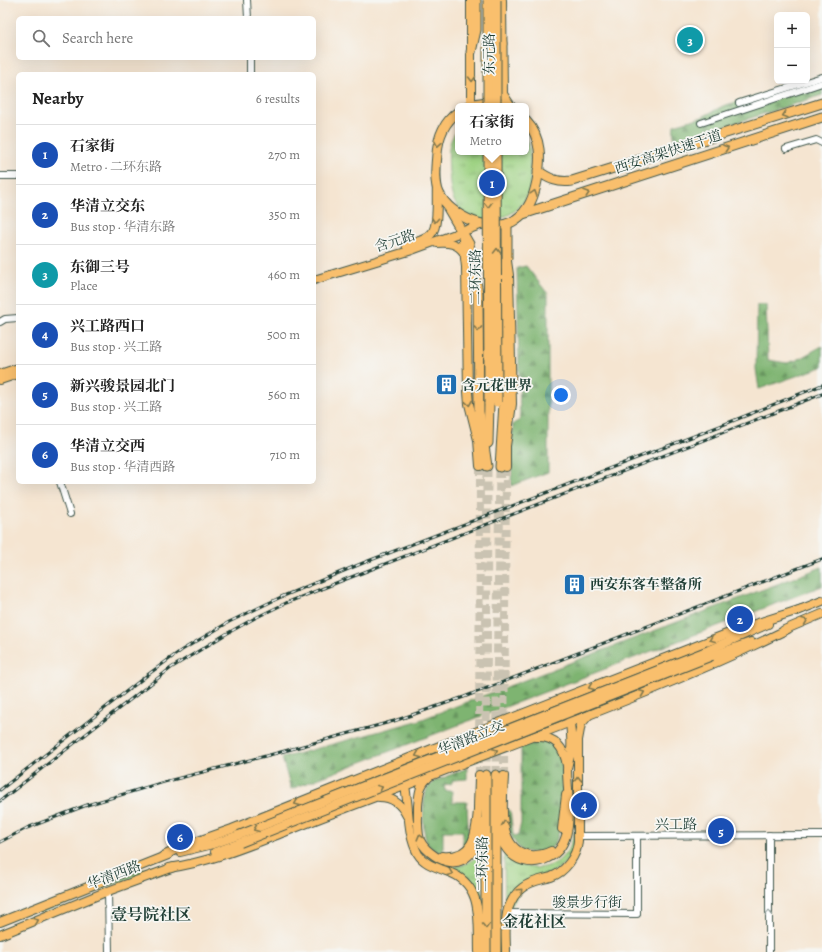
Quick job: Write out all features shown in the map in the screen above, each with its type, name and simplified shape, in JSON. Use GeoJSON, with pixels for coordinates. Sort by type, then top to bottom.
{"type":"FeatureCollection","features":[{"type":"Feature","properties":{"kind":"highway"},"geometry":{"type":"LineString","coordinates":[[471,52],[476,30],[476,0]]}},
{"type":"Feature","properties":{"kind":"highway"},"geometry":{"type":"LineString","coordinates":[[488,0],[488,103]]}},
{"type":"Feature","properties":{"kind":"highway"},"geometry":{"type":"LineString","coordinates":[[496,0],[496,103]]}},
{"type":"Feature","properties":{"kind":"highway"},"geometry":{"type":"LineString","coordinates":[[499,0],[499,28],[502,44]]}},
{"type":"Feature","properties":{"kind":"highway"},"geometry":{"type":"LineString","coordinates":[[484,103],[496,103]]}},
{"type":"Feature","properties":{"kind":"highway","name":"西安高架快速干道"},"geometry":{"type":"LineString","coordinates":[[538,171],[548,178],[557,181],[567,182],[578,180],[822,103]]}},
{"type":"Feature","properties":{"kind":"highway"},"geometry":{"type":"LineString","coordinates":[[455,115],[445,124],[440,137],[437,158],[437,185],[440,195],[468,244],[478,293],[479,412],[484,466]]}},
{"type":"Feature","properties":{"kind":"highway","name":"西安高架快速干道"},"geometry":{"type":"LineString","coordinates":[[506,224],[516,220],[523,214],[822,117]]}},
{"type":"Feature","properties":{"kind":"highway"},"geometry":{"type":"LineString","coordinates":[[523,214],[533,195],[538,171],[538,142],[529,124]]}},
{"type":"Feature","properties":{"kind":"highway","name":"二环东路"},"geometry":{"type":"LineString","coordinates":[[488,155],[493,402]]}},
{"type":"Feature","properties":{"kind":"highway","name":"二环东路"},"geometry":{"type":"LineString","coordinates":[[493,402],[496,155]]}},
{"type":"Feature","properties":{"kind":"highway"},"geometry":{"type":"LineString","coordinates":[[443,200],[452,209],[465,218],[483,224],[506,224],[506,258],[503,275],[504,402],[500,450]]}},
{"type":"Feature","properties":{"kind":"highway"},"geometry":{"type":"LineString","coordinates":[[493,402],[503,467]]}},
{"type":"Feature","properties":{"kind":"highway"},"geometry":{"type":"LineString","coordinates":[[484,466],[493,402]]}},
{"type":"Feature","properties":{"kind":"highway","name":"二环东路"},"geometry":{"type":"LineString","coordinates":[[483,776],[486,798],[486,952]]}},
{"type":"Feature","properties":{"kind":"highway","name":"二环东路"},"geometry":{"type":"LineString","coordinates":[[496,952],[496,821],[500,776]]}},
{"type":"Feature","properties":{"kind":"main road","name":"东元路"},"geometry":{"type":"LineString","coordinates":[[470,103],[471,0]]}},
{"type":"Feature","properties":{"kind":"main road","name":"东元路"},"geometry":{"type":"LineString","coordinates":[[502,0],[503,94],[508,103]]}},
{"type":"Feature","properties":{"kind":"main road","name":"含元路"},"geometry":{"type":"LineString","coordinates":[[316,273],[414,243],[427,237],[433,231],[436,224],[437,185]]}},
{"type":"Feature","properties":{"kind":"main road","name":"含元路"},"geometry":{"type":"LineString","coordinates":[[316,279],[429,244],[483,224]]}},
{"type":"Feature","properties":{"kind":"main road"},"geometry":{"type":"LineString","coordinates":[[461,231],[466,267],[469,404],[484,466]]}},
{"type":"Feature","properties":{"kind":"main road"},"geometry":{"type":"LineString","coordinates":[[429,244],[452,244],[460,248],[464,252],[475,276]]}},
{"type":"Feature","properties":{"kind":"main road"},"geometry":{"type":"LineString","coordinates":[[503,467],[512,404],[509,275],[506,258]]}},
{"type":"Feature","properties":{"kind":"main road"},"geometry":{"type":"LineString","coordinates":[[0,374],[16,369]]}},
{"type":"Feature","properties":{"kind":"main road"},"geometry":{"type":"LineString","coordinates":[[0,380],[16,375]]}},
{"type":"Feature","properties":{"kind":"main road"},"geometry":{"type":"LineString","coordinates":[[710,653],[822,601]]}},
{"type":"Feature","properties":{"kind":"main road"},"geometry":{"type":"LineString","coordinates":[[163,856],[184,846],[232,829],[396,763],[742,628],[802,609]]}},
{"type":"Feature","properties":{"kind":"main road"},"geometry":{"type":"LineString","coordinates":[[169,868],[191,865],[241,849],[596,712],[738,653],[788,628],[822,614]]}},
{"type":"Feature","properties":{"kind":"main road"},"geometry":{"type":"LineString","coordinates":[[710,653],[788,628]]}},
{"type":"Feature","properties":{"kind":"main road","name":"华清路立交"},"geometry":{"type":"LineString","coordinates":[[239,839],[710,653]]}},
{"type":"Feature","properties":{"kind":"main road"},"geometry":{"type":"LineString","coordinates":[[496,821],[502,842],[517,858],[531,862],[547,859],[559,849],[566,834],[569,812],[567,785],[568,766],[580,718],[572,694]]}},
{"type":"Feature","properties":{"kind":"main road"},"geometry":{"type":"LineString","coordinates":[[506,952],[507,914],[512,900],[522,888],[535,881],[554,875],[567,865],[576,851],[578,836],[578,746],[576,730],[570,722],[563,698]]}},
{"type":"Feature","properties":{"kind":"main road"},"geometry":{"type":"LineString","coordinates":[[576,730],[586,718],[596,712]]}},
{"type":"Feature","properties":{"kind":"main road"},"geometry":{"type":"LineString","coordinates":[[507,720],[503,728],[508,742],[511,744],[515,743]]}},
{"type":"Feature","properties":{"kind":"main road"},"geometry":{"type":"LineString","coordinates":[[465,736],[468,736],[472,740],[477,754],[472,760]]}},
{"type":"Feature","properties":{"kind":"main road"},"geometry":{"type":"LineString","coordinates":[[524,740],[541,736],[552,739],[562,750],[568,766]]}},
{"type":"Feature","properties":{"kind":"main road"},"geometry":{"type":"LineString","coordinates":[[396,763],[405,785],[413,842],[420,857],[432,866],[456,875],[470,886],[478,909],[479,952]]}},
{"type":"Feature","properties":{"kind":"main road"},"geometry":{"type":"LineString","coordinates":[[435,774],[423,784],[419,801],[420,838],[422,844],[430,852],[441,859],[449,862],[459,860],[469,855],[476,848],[481,835],[486,798]]}},
{"type":"Feature","properties":{"kind":"main road"},"geometry":{"type":"LineString","coordinates":[[430,852],[439,856],[456,855],[466,850],[471,844],[476,830],[483,776]]}},
{"type":"Feature","properties":{"kind":"main road"},"geometry":{"type":"LineString","coordinates":[[500,776],[507,836],[510,843],[515,848],[529,855],[547,853],[554,849],[559,842],[562,834],[564,800],[567,785]]}},
{"type":"Feature","properties":{"kind":"main road"},"geometry":{"type":"LineString","coordinates":[[370,799],[383,797],[395,801],[403,809],[410,826]]}},
{"type":"Feature","properties":{"kind":"main road","name":"华清西路"},"geometry":{"type":"LineString","coordinates":[[0,922],[163,856],[239,839]]}},
{"type":"Feature","properties":{"kind":"main road","name":"华清西路"},"geometry":{"type":"LineString","coordinates":[[0,935],[239,839]]}},
{"type":"Feature","properties":{"kind":"street"},"geometry":{"type":"LineString","coordinates":[[247,0],[248,16]]}},
{"type":"Feature","properties":{"kind":"street"},"geometry":{"type":"LineString","coordinates":[[250,60],[250,72]]}},
{"type":"Feature","properties":{"kind":"street"},"geometry":{"type":"LineString","coordinates":[[739,103],[822,77]]}},
{"type":"Feature","properties":{"kind":"street"},"geometry":{"type":"LineString","coordinates":[[701,123],[822,83]]}},
{"type":"Feature","properties":{"kind":"street"},"geometry":{"type":"LineString","coordinates":[[786,149],[816,140],[822,143]]}},
{"type":"Feature","properties":{"kind":"street"},"geometry":{"type":"LineString","coordinates":[[0,176],[16,176]]}},
{"type":"Feature","properties":{"kind":"street"},"geometry":{"type":"LineString","coordinates":[[0,322],[5,319],[16,318]]}},
{"type":"Feature","properties":{"kind":"street"},"geometry":{"type":"LineString","coordinates":[[61,484],[70,514]]}},
{"type":"Feature","properties":{"kind":"street"},"geometry":{"type":"LineString","coordinates":[[769,835],[769,952]]}},
{"type":"Feature","properties":{"kind":"street","name":"兴工路"},"geometry":{"type":"LineString","coordinates":[[578,836],[822,835]]}},
{"type":"Feature","properties":{"kind":"street","name":"骏景步行街"},"geometry":{"type":"LineString","coordinates":[[507,914],[637,914],[637,836]]}},
{"type":"Feature","properties":{"kind":"street"},"geometry":{"type":"LineString","coordinates":[[108,891],[109,952]]}},
{"type":"Feature","properties":{"kind":"green space"},"geometry":{"type":"Polygon","coordinates":[[[822,77],[822,95],[673,143],[674,125],[702,117],[723,106],[798,84],[810,84],[810,81],[822,77]]]}},
{"type":"Feature","properties":{"kind":"green space"},"geometry":{"type":"Polygon","coordinates":[[[455,133],[455,155],[529,155],[529,143],[530,177],[529,189],[527,196],[514,212],[495,220],[485,220],[466,214],[458,207],[455,203],[450,186],[449,155],[450,144],[455,133]]]}},
{"type":"Feature","properties":{"kind":"green space"},"geometry":{"type":"Polygon","coordinates":[[[526,266],[548,294],[548,472],[511,486],[513,424],[520,420],[517,268],[526,266]]]}},
{"type":"Feature","properties":{"kind":"green space"},"geometry":{"type":"Polygon","coordinates":[[[757,305],[766,305],[768,360],[787,363],[797,360],[822,346],[822,367],[759,389],[756,369],[757,305]]]}},
{"type":"Feature","properties":{"kind":"green space"},"geometry":{"type":"Polygon","coordinates":[[[822,567],[822,586],[291,789],[282,758],[417,721],[822,567]]]}},
{"type":"Feature","properties":{"kind":"green space"},"geometry":{"type":"Polygon","coordinates":[[[543,740],[554,747],[561,758],[563,792],[559,833],[555,843],[549,850],[540,853],[522,851],[514,841],[510,832],[507,811],[510,810],[513,835],[518,836],[521,823],[521,747],[543,740]]]}},
{"type":"Feature","properties":{"kind":"green space"},"geometry":{"type":"Polygon","coordinates":[[[467,768],[467,779],[453,780],[451,784],[444,785],[445,791],[452,791],[452,802],[467,802],[469,844],[463,850],[463,831],[443,831],[443,854],[430,847],[425,838],[423,816],[425,794],[433,782],[467,768]]]}},
{"type":"Feature","properties":{"kind":"green space"},"geometry":{"type":"Polygon","coordinates":[[[575,829],[572,852],[564,864],[544,876],[531,880],[525,885],[505,917],[504,852],[517,863],[525,866],[534,868],[550,865],[558,861],[564,855],[571,842],[575,829]]]}},
{"type":"Feature","properties":{"kind":"green space"},"geometry":{"type":"Polygon","coordinates":[[[481,852],[482,901],[474,886],[466,878],[457,872],[435,862],[425,855],[440,863],[454,866],[468,863],[481,852]]]}},
{"type":"Feature","properties":{"kind":"green space"},"geometry":{"type":"Polygon","coordinates":[[[152,866],[154,869],[40,914],[39,911],[152,866]]]}},
{"type":"Feature","properties":{"kind":"tunnel"},"geometry":{"type":"LineString","coordinates":[[479,775],[480,466]]}},
{"type":"Feature","properties":{"kind":"tunnel"},"geometry":{"type":"LineString","coordinates":[[486,775],[487,466]]}},
{"type":"Feature","properties":{"kind":"tunnel"},"geometry":{"type":"LineString","coordinates":[[496,775],[500,467]]}},
{"type":"Feature","properties":{"kind":"tunnel"},"geometry":{"type":"LineString","coordinates":[[504,776],[506,467]]}},
{"type":"Feature","properties":{"kind":"railway"},"geometry":{"type":"LineString","coordinates":[[0,790],[150,673],[182,650],[229,622],[281,597],[363,563],[720,426],[822,385]]}},
{"type":"Feature","properties":{"kind":"railway"},"geometry":{"type":"LineString","coordinates":[[0,801],[171,668],[255,618],[286,603],[336,583],[822,394]]}},
{"type":"Feature","properties":{"kind":"railway"},"geometry":{"type":"LineString","coordinates":[[0,842],[27,828],[87,805],[164,782],[394,721],[464,697],[822,559]]}},
{"type":"Feature","properties":{"kind":"place","name":"东御三号"},"geometry":{"type":"Point","coordinates":[690,40]}},
{"type":"Feature","properties":{"kind":"place","name":"石家街"},"geometry":{"type":"Point","coordinates":[492,183]}},
{"type":"Feature","properties":{"kind":"place","name":"含元花世界"},"geometry":{"type":"Point","coordinates":[447,385]}},
{"type":"Feature","properties":{"kind":"place","name":"西安东客车整备所"},"geometry":{"type":"Point","coordinates":[574,584]}},
{"type":"Feature","properties":{"kind":"place","name":"华清立交东"},"geometry":{"type":"Point","coordinates":[740,619]}},
{"type":"Feature","properties":{"kind":"place","name":"兴工路西口"},"geometry":{"type":"Point","coordinates":[584,805]}},
{"type":"Feature","properties":{"kind":"place","name":"新兴骏景园北门"},"geometry":{"type":"Point","coordinates":[721,831]}},
{"type":"Feature","properties":{"kind":"place","name":"华清立交西"},"geometry":{"type":"Point","coordinates":[180,837]}},
{"type":"Feature","properties":{"kind":"district","name":"壹号院社区"},"geometry":{"type":"Point","coordinates":[151,915]}},
{"type":"Feature","properties":{"kind":"district","name":"金花社区"},"geometry":{"type":"Point","coordinates":[534,922]}}]}
